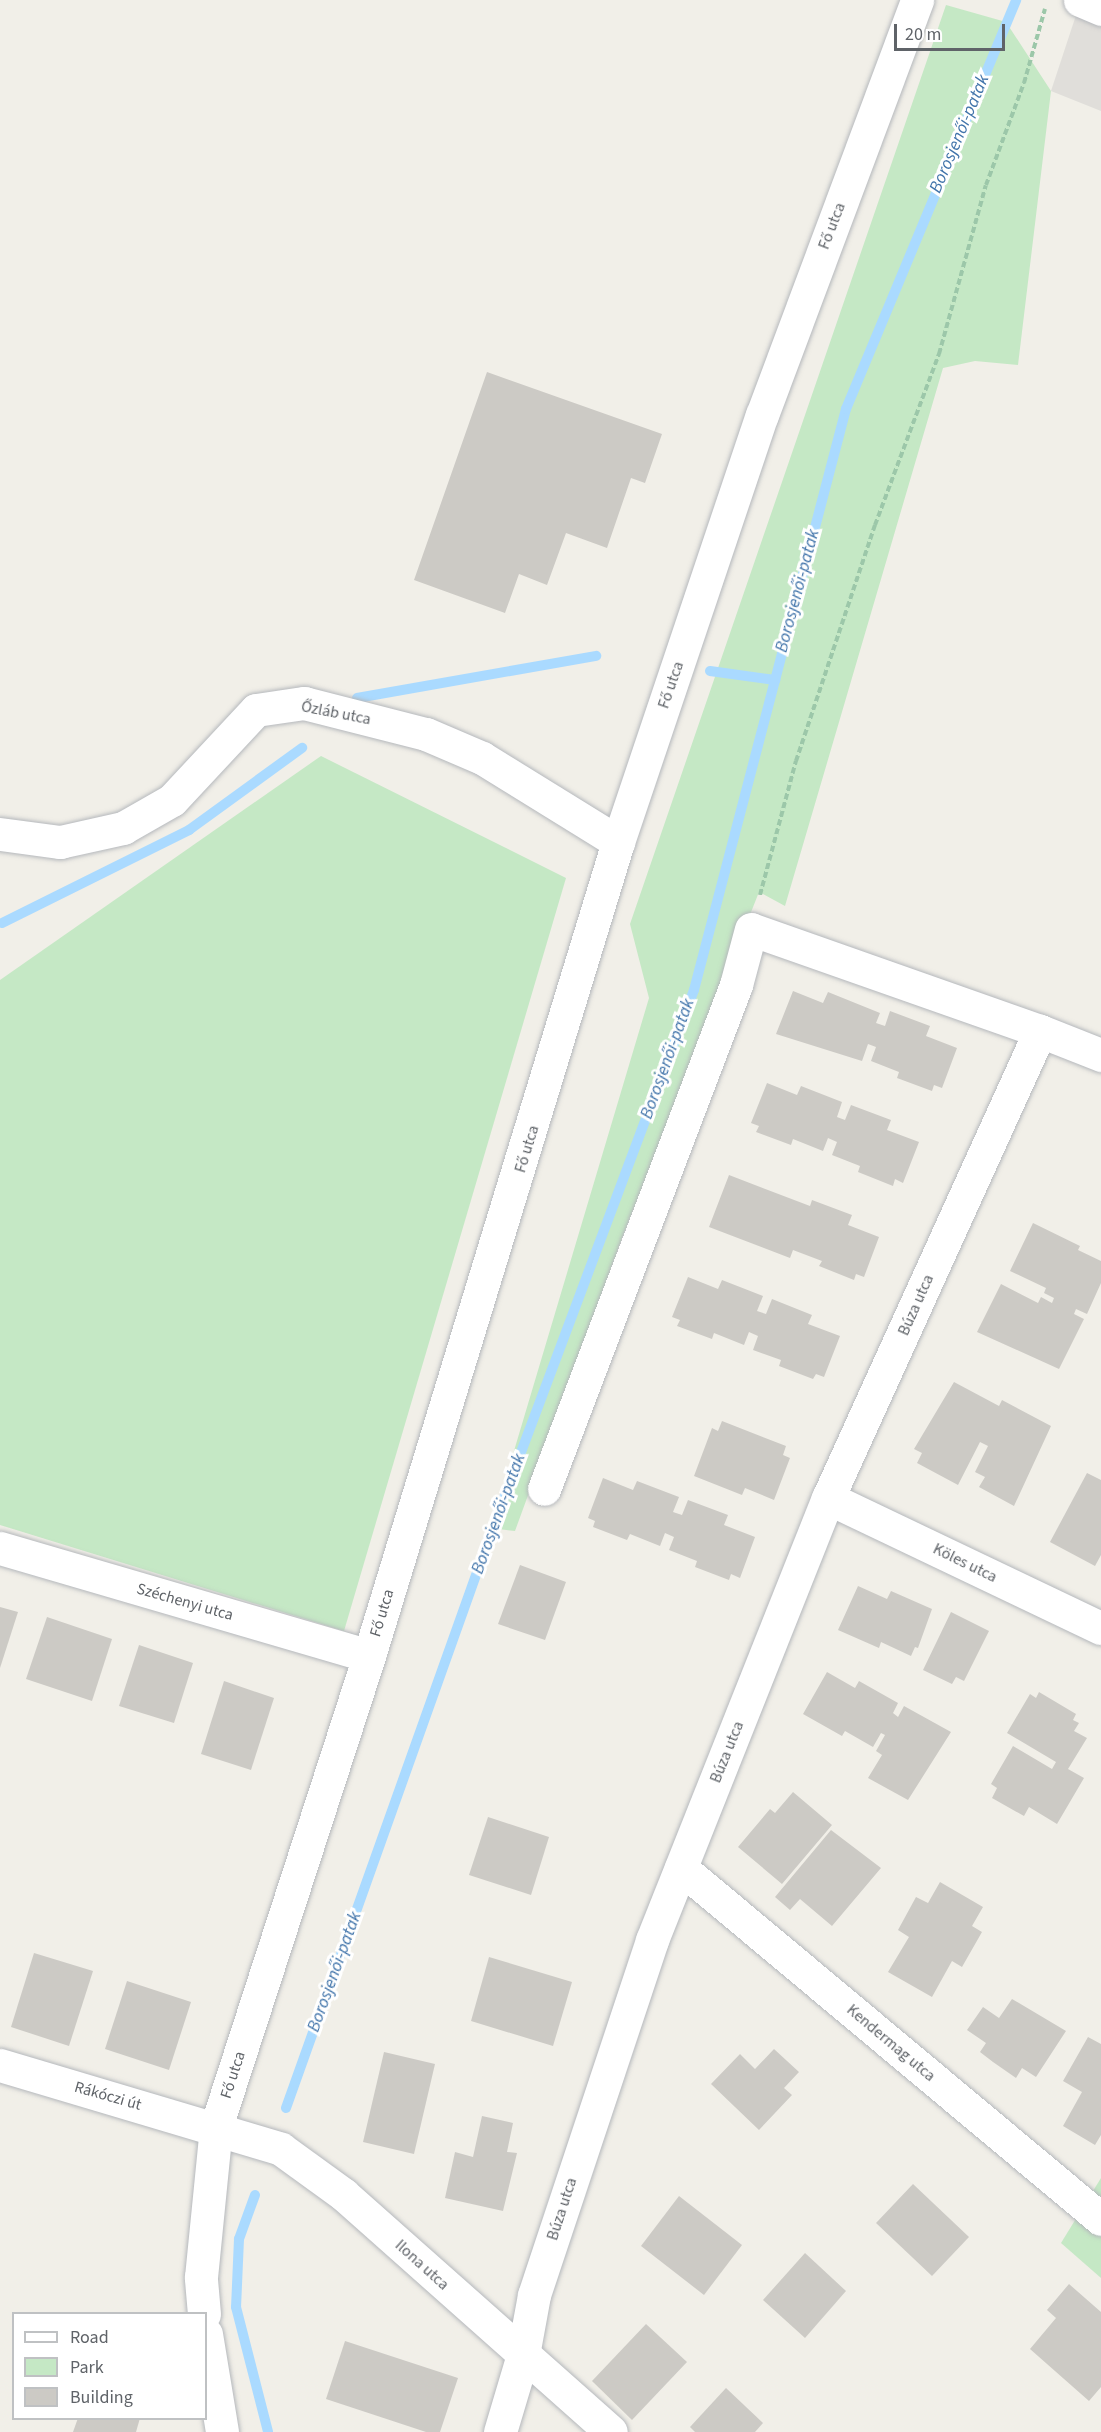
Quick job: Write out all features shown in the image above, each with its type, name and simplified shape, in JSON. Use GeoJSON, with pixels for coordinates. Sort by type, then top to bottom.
{"type":"FeatureCollection","features":[{"type":"Feature","properties":{"kind":"street","name":"Fő utca"},"geometry":{"type":"LineString","coordinates":[[204,2312],[201,2277],[216,2127],[369,1656],[618,842],[762,415],[917,0]]}},
{"type":"Feature","properties":{"kind":"street"},"geometry":{"type":"LineString","coordinates":[[1080,0],[1101,9]]}},
{"type":"Feature","properties":{"kind":"street","name":"Őzláb utca"},"geometry":{"type":"LineString","coordinates":[[0,834],[60,842],[123,828],[172,800],[256,710],[304,703],[426,734],[482,758],[618,842]]}},
{"type":"Feature","properties":{"kind":"street"},"geometry":{"type":"LineString","coordinates":[[544,1489],[736,985],[751,929],[1040,1031],[1101,1055]]}},
{"type":"Feature","properties":{"kind":"street","name":"Búza utca"},"geometry":{"type":"LineString","coordinates":[[500,2432],[523,2355],[534,2295],[652,1940],[828,1498],[1040,1031]]}},
{"type":"Feature","properties":{"kind":"street","name":"Köles utca"},"geometry":{"type":"LineString","coordinates":[[828,1498],[1101,1628]]}},
{"type":"Feature","properties":{"kind":"street","name":"Széchenyi utca"},"geometry":{"type":"LineString","coordinates":[[0,1548],[369,1656]]}},
{"type":"Feature","properties":{"kind":"street","name":"Kendermag utca"},"geometry":{"type":"LineString","coordinates":[[681,1868],[1101,2219]]}},
{"type":"Feature","properties":{"kind":"street","name":"Rákóczi út"},"geometry":{"type":"LineString","coordinates":[[0,2065],[216,2127]]}},
{"type":"Feature","properties":{"kind":"street","name":"Ilona utca"},"geometry":{"type":"LineString","coordinates":[[216,2127],[281,2149],[343,2194],[611,2432]]}},
{"type":"Feature","properties":{"kind":"street"},"geometry":{"type":"LineString","coordinates":[[207,2350],[222,2432]]}},
{"type":"Feature","properties":{"kind":"path"},"geometry":{"type":"LineString","coordinates":[[751,929],[796,761],[875,525],[939,354],[986,185],[1023,83],[1048,0]]}},
{"type":"Feature","properties":{"kind":"shaded area"},"geometry":{"type":"Polygon","coordinates":[[[1081,0],[1101,0],[1101,111],[1051,91],[1081,0]]]}},
{"type":"Feature","properties":{"kind":"green space"},"geometry":{"type":"Polygon","coordinates":[[[946,5],[1006,22],[1051,91],[1018,365],[975,361],[943,368],[785,906],[759,892],[622,1238],[515,1531],[491,1528],[649,998],[630,924],[946,5]]]}},
{"type":"Feature","properties":{"kind":"green space"},"geometry":{"type":"Polygon","coordinates":[[[321,756],[566,878],[344,1631],[0,1525],[0,980],[321,756]]]}},
{"type":"Feature","properties":{"kind":"green space"},"geometry":{"type":"Polygon","coordinates":[[[1101,2178],[1101,2278],[1061,2243],[1101,2178]]]}},
{"type":"Feature","properties":{"kind":"building"},"geometry":{"type":"Polygon","coordinates":[[[487,372],[662,434],[645,483],[631,478],[607,548],[566,533],[547,585],[519,574],[505,613],[414,580],[487,372]]]}},
{"type":"Feature","properties":{"kind":"building"},"geometry":{"type":"Polygon","coordinates":[[[793,991],[823,1003],[828,992],[880,1013],[876,1023],[885,1026],[890,1011],[930,1026],[926,1036],[957,1048],[942,1088],[934,1085],[932,1091],[897,1078],[899,1072],[871,1061],[876,1047],[868,1044],[862,1061],[776,1034],[793,991]]]}},
{"type":"Feature","properties":{"kind":"building"},"geometry":{"type":"Polygon","coordinates":[[[767,1083],[797,1095],[801,1086],[842,1102],[837,1117],[845,1120],[851,1105],[891,1120],[887,1130],[919,1142],[903,1183],[895,1179],[893,1186],[858,1172],[860,1166],[832,1155],[837,1142],[828,1138],[823,1151],[793,1139],[791,1145],[756,1132],[759,1126],[751,1123],[767,1083]]]}},
{"type":"Feature","properties":{"kind":"building"},"geometry":{"type":"Polygon","coordinates":[[[729,1175],[810,1206],[812,1200],[852,1215],[848,1225],[879,1237],[864,1277],[856,1274],[854,1280],[819,1266],[822,1261],[793,1250],[790,1258],[709,1227],[729,1175]]]}},
{"type":"Feature","properties":{"kind":"building"},"geometry":{"type":"Polygon","coordinates":[[[1033,1223],[1080,1246],[1078,1250],[1101,1261],[1101,1283],[1087,1314],[1076,1309],[1074,1314],[1084,1319],[1059,1369],[977,1332],[1001,1284],[1038,1303],[1041,1297],[1052,1303],[1054,1298],[1044,1293],[1046,1288],[1010,1271],[1033,1223]]]}},
{"type":"Feature","properties":{"kind":"building"},"geometry":{"type":"Polygon","coordinates":[[[688,1277],[718,1289],[722,1280],[763,1296],[757,1311],[766,1314],[772,1299],[812,1315],[808,1324],[840,1336],[824,1377],[816,1374],[813,1379],[779,1366],[781,1360],[753,1350],[758,1336],[749,1332],[744,1345],[714,1333],[712,1339],[677,1326],[680,1320],[672,1317],[688,1277]]]}},
{"type":"Feature","properties":{"kind":"building"},"geometry":{"type":"Polygon","coordinates":[[[954,1382],[999,1406],[1002,1400],[1051,1426],[1014,1506],[979,1487],[985,1477],[975,1472],[988,1446],[980,1442],[958,1485],[917,1463],[922,1453],[914,1449],[954,1382]]]}},
{"type":"Feature","properties":{"kind":"building"},"geometry":{"type":"Polygon","coordinates":[[[722,1421],[786,1446],[783,1455],[790,1458],[774,1500],[745,1488],[742,1495],[694,1476],[712,1428],[718,1431],[722,1421]]]}},
{"type":"Feature","properties":{"kind":"building"},"geometry":{"type":"Polygon","coordinates":[[[1087,1473],[1101,1480],[1101,1555],[1095,1566],[1050,1542],[1087,1473]]]}},
{"type":"Feature","properties":{"kind":"building"},"geometry":{"type":"Polygon","coordinates":[[[603,1478],[633,1490],[637,1481],[679,1497],[673,1512],[682,1515],[688,1500],[728,1515],[724,1525],[755,1537],[740,1578],[731,1574],[729,1580],[695,1567],[697,1561],[669,1550],[674,1537],[665,1533],[660,1546],[630,1534],[627,1540],[593,1527],[595,1521],[588,1518],[603,1478]]]}},
{"type":"Feature","properties":{"kind":"building"},"geometry":{"type":"Polygon","coordinates":[[[520,1565],[566,1582],[545,1640],[498,1624],[520,1565]]]}},
{"type":"Feature","properties":{"kind":"building"},"geometry":{"type":"Polygon","coordinates":[[[858,1586],[887,1599],[891,1591],[932,1609],[918,1648],[915,1647],[911,1656],[881,1642],[879,1648],[838,1630],[858,1586]]]}},
{"type":"Feature","properties":{"kind":"building"},"geometry":{"type":"Polygon","coordinates":[[[0,1607],[18,1612],[0,1668],[0,1607]]]}},
{"type":"Feature","properties":{"kind":"building"},"geometry":{"type":"Polygon","coordinates":[[[951,1612],[989,1631],[964,1681],[956,1677],[952,1684],[923,1670],[951,1612]]]}},
{"type":"Feature","properties":{"kind":"building"},"geometry":{"type":"Polygon","coordinates":[[[47,1617],[112,1639],[92,1701],[26,1679],[47,1617]]]}},
{"type":"Feature","properties":{"kind":"building"},"geometry":{"type":"Polygon","coordinates":[[[139,1645],[193,1663],[174,1723],[119,1706],[139,1645]]]}},
{"type":"Feature","properties":{"kind":"building"},"geometry":{"type":"Polygon","coordinates":[[[827,1672],[855,1688],[859,1681],[898,1703],[893,1713],[898,1717],[904,1706],[951,1732],[908,1800],[868,1778],[882,1755],[876,1751],[885,1735],[881,1733],[873,1747],[845,1731],[842,1736],[803,1714],[827,1672]]]}},
{"type":"Feature","properties":{"kind":"building"},"geometry":{"type":"Polygon","coordinates":[[[224,1681],[274,1698],[251,1770],[201,1754],[224,1681]]]}},
{"type":"Feature","properties":{"kind":"building"},"geometry":{"type":"Polygon","coordinates":[[[1039,1692],[1076,1714],[1073,1720],[1079,1723],[1074,1731],[1087,1738],[1068,1769],[1084,1778],[1057,1824],[1029,1807],[1024,1816],[992,1798],[997,1788],[991,1784],[1013,1746],[1052,1769],[1056,1762],[1007,1733],[1030,1694],[1036,1698],[1039,1692]]]}},
{"type":"Feature","properties":{"kind":"building"},"geometry":{"type":"Polygon","coordinates":[[[793,1792],[832,1825],[782,1884],[738,1847],[770,1809],[775,1813],[793,1792]]]}},
{"type":"Feature","properties":{"kind":"building"},"geometry":{"type":"Polygon","coordinates":[[[488,1817],[549,1837],[531,1895],[469,1875],[488,1817]]]}},
{"type":"Feature","properties":{"kind":"building"},"geometry":{"type":"Polygon","coordinates":[[[831,1830],[881,1868],[832,1926],[800,1899],[790,1910],[775,1897],[831,1830]]]}},
{"type":"Feature","properties":{"kind":"building"},"geometry":{"type":"Polygon","coordinates":[[[940,1882],[983,1907],[972,1926],[982,1932],[962,1967],[952,1961],[932,1997],[888,1972],[909,1937],[898,1930],[916,1897],[928,1903],[940,1882]]]}},
{"type":"Feature","properties":{"kind":"building"},"geometry":{"type":"Polygon","coordinates":[[[34,1953],[93,1971],[69,2046],[11,2027],[34,1953]]]}},
{"type":"Feature","properties":{"kind":"building"},"geometry":{"type":"Polygon","coordinates":[[[489,1957],[572,1982],[553,2046],[471,2021],[489,1957]]]}},
{"type":"Feature","properties":{"kind":"building"},"geometry":{"type":"Polygon","coordinates":[[[127,1981],[191,2002],[169,2070],[105,2049],[127,1981]]]}},
{"type":"Feature","properties":{"kind":"building"},"geometry":{"type":"Polygon","coordinates":[[[1012,1999],[1066,2031],[1036,2077],[1022,2068],[1016,2078],[980,2052],[986,2043],[967,2030],[983,2007],[999,2018],[1012,1999]]]}},
{"type":"Feature","properties":{"kind":"building"},"geometry":{"type":"Polygon","coordinates":[[[1088,2037],[1101,2044],[1101,2135],[1095,2145],[1063,2126],[1082,2092],[1063,2081],[1088,2037]]]}},
{"type":"Feature","properties":{"kind":"building"},"geometry":{"type":"Polygon","coordinates":[[[774,2049],[799,2072],[784,2088],[792,2095],[759,2130],[711,2084],[740,2054],[755,2069],[774,2049]]]}},
{"type":"Feature","properties":{"kind":"building"},"geometry":{"type":"Polygon","coordinates":[[[384,2052],[435,2064],[414,2154],[363,2142],[384,2052]]]}},
{"type":"Feature","properties":{"kind":"building"},"geometry":{"type":"Polygon","coordinates":[[[482,2116],[513,2123],[507,2152],[517,2153],[503,2211],[445,2198],[455,2152],[473,2157],[482,2116]]]}},
{"type":"Feature","properties":{"kind":"building"},"geometry":{"type":"Polygon","coordinates":[[[913,2184],[969,2237],[932,2276],[876,2223],[913,2184]]]}},
{"type":"Feature","properties":{"kind":"building"},"geometry":{"type":"Polygon","coordinates":[[[679,2196],[742,2245],[704,2295],[641,2246],[679,2196]]]}},
{"type":"Feature","properties":{"kind":"building"},"geometry":{"type":"Polygon","coordinates":[[[805,2253],[846,2291],[805,2338],[763,2300],[805,2253]]]}},
{"type":"Feature","properties":{"kind":"building"},"geometry":{"type":"Polygon","coordinates":[[[1069,2284],[1101,2312],[1101,2387],[1089,2401],[1030,2349],[1056,2318],[1047,2310],[1069,2284]]]}},
{"type":"Feature","properties":{"kind":"building"},"geometry":{"type":"Polygon","coordinates":[[[646,2324],[687,2362],[632,2420],[592,2381],[646,2324]]]}},
{"type":"Feature","properties":{"kind":"building"},"geometry":{"type":"Polygon","coordinates":[[[345,2341],[458,2378],[440,2432],[426,2432],[326,2399],[345,2341]]]}},
{"type":"Feature","properties":{"kind":"building"},"geometry":{"type":"Polygon","coordinates":[[[726,2388],[763,2423],[755,2432],[695,2432],[690,2427],[726,2388]]]}},
{"type":"Feature","properties":{"kind":"building"},"geometry":{"type":"Polygon","coordinates":[[[77,2420],[139,2420],[136,2432],[73,2432],[77,2420]]]}},
{"type":"Feature","properties":{"kind":"waterway","name":"Borosjenői-patak"},"geometry":{"type":"LineString","coordinates":[[286,2108],[496,1519],[694,990],[846,409],[1016,0]]}},
{"type":"Feature","properties":{"kind":"waterway"},"geometry":{"type":"LineString","coordinates":[[357,698],[596,656]]}},
{"type":"Feature","properties":{"kind":"waterway"},"geometry":{"type":"LineString","coordinates":[[710,671],[775,680]]}},
{"type":"Feature","properties":{"kind":"waterway"},"geometry":{"type":"LineString","coordinates":[[2,923],[189,830],[302,748]]}},
{"type":"Feature","properties":{"kind":"waterway","name":"Borosjenői-patak"},"geometry":{"type":"LineString","coordinates":[[255,2195],[239,2239],[236,2307],[268,2432]]}}]}
